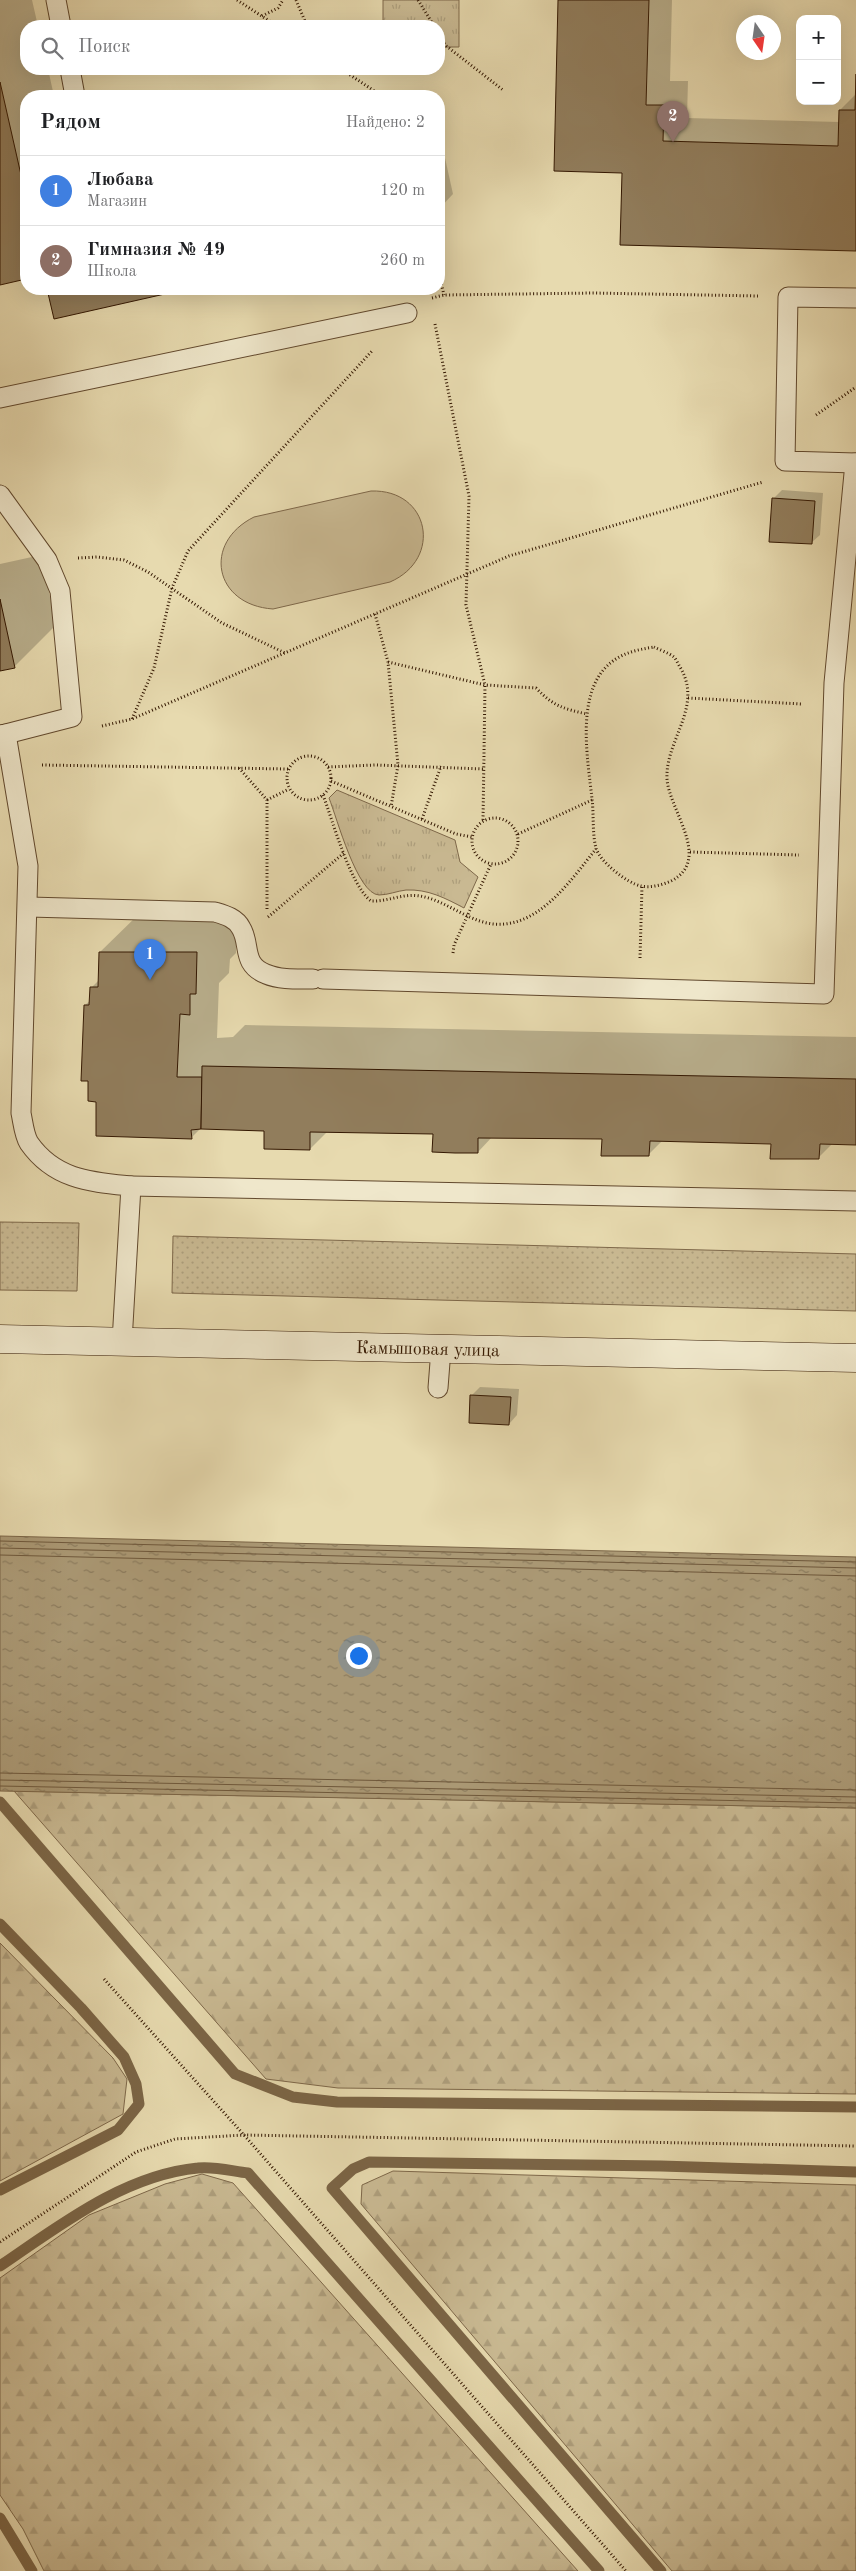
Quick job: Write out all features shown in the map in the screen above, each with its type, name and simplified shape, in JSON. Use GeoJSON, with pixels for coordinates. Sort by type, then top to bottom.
{"type":"FeatureCollection","features":[{"type":"Feature","properties":{"kind":"street","name":"Камышовая улица"},"geometry":{"type":"LineString","coordinates":[[0,1339],[856,1358]]}},
{"type":"Feature","properties":{"kind":"lane"},"geometry":{"type":"LineString","coordinates":[[56,0],[60,20]]}},
{"type":"Feature","properties":{"kind":"lane"},"geometry":{"type":"LineString","coordinates":[[71,75],[74,90]]}},
{"type":"Feature","properties":{"kind":"lane"},"geometry":{"type":"LineString","coordinates":[[29,907],[215,912],[232,918],[242,928],[251,963],[264,974],[282,978],[824,994],[834,706],[856,463],[785,462],[788,297],[856,298]]}},
{"type":"Feature","properties":{"kind":"lane"},"geometry":{"type":"LineString","coordinates":[[0,398],[407,313]]}},
{"type":"Feature","properties":{"kind":"lane"},"geometry":{"type":"LineString","coordinates":[[0,495],[47,560],[60,590],[72,717],[3,734],[28,866],[29,907],[21,1113],[28,1142],[54,1168],[86,1182],[132,1186],[856,1201]]}},
{"type":"Feature","properties":{"kind":"lane"},"geometry":{"type":"LineString","coordinates":[[122,1342],[132,1186]]}},
{"type":"Feature","properties":{"kind":"lane"},"geometry":{"type":"LineString","coordinates":[[438,1388],[441,1349]]}},
{"type":"Feature","properties":{"kind":"path"},"geometry":{"type":"LineString","coordinates":[[237,0],[268,20]]}},
{"type":"Feature","properties":{"kind":"path"},"geometry":{"type":"LineString","coordinates":[[262,16],[278,8],[283,0]]}},
{"type":"Feature","properties":{"kind":"path"},"geometry":{"type":"LineString","coordinates":[[296,0],[304,20]]}},
{"type":"Feature","properties":{"kind":"path"},"geometry":{"type":"LineString","coordinates":[[418,0],[430,20]]}},
{"type":"Feature","properties":{"kind":"path"},"geometry":{"type":"LineString","coordinates":[[445,45],[503,90]]}},
{"type":"Feature","properties":{"kind":"path"},"geometry":{"type":"LineString","coordinates":[[350,75],[373,90]]}},
{"type":"Feature","properties":{"kind":"path"},"geometry":{"type":"LineString","coordinates":[[445,295],[593,293],[788,297]]}},
{"type":"Feature","properties":{"kind":"path"},"geometry":{"type":"LineString","coordinates":[[432,307],[430,298],[444,295]]}},
{"type":"Feature","properties":{"kind":"path"},"geometry":{"type":"LineString","coordinates":[[132,719],[154,668],[172,588],[188,551],[407,313]]}},
{"type":"Feature","properties":{"kind":"path"},"geometry":{"type":"LineString","coordinates":[[434,317],[469,496],[466,605],[486,685],[483,821]]}},
{"type":"Feature","properties":{"kind":"path"},"geometry":{"type":"LineString","coordinates":[[813,417],[856,387]]}},
{"type":"Feature","properties":{"kind":"path"},"geometry":{"type":"LineString","coordinates":[[93,728],[132,719],[509,556],[764,482],[785,462]]}},
{"type":"Feature","properties":{"kind":"path"},"geometry":{"type":"LineString","coordinates":[[47,560],[97,557],[124,560],[148,572],[222,622],[285,653]]}},
{"type":"Feature","properties":{"kind":"path"},"geometry":{"type":"LineString","coordinates":[[375,614],[388,662],[398,766],[391,807]]}},
{"type":"Feature","properties":{"kind":"path"},"geometry":{"type":"LineString","coordinates":[[654,647],[674,657],[686,676],[688,698],[683,725],[672,751],[667,779],[690,852],[686,867],[678,878],[662,885],[642,886],[624,878],[596,849],[587,753],[587,714],[595,686],[606,668],[628,652],[654,647]]}},
{"type":"Feature","properties":{"kind":"path"},"geometry":{"type":"LineString","coordinates":[[388,662],[486,685],[536,688],[546,699],[559,707],[587,714]]}},
{"type":"Feature","properties":{"kind":"path"},"geometry":{"type":"LineString","coordinates":[[688,698],[834,706]]}},
{"type":"Feature","properties":{"kind":"path"},"geometry":{"type":"LineString","coordinates":[[302,756],[313,756],[322,760],[328,767],[330,781],[323,795],[314,800],[304,800],[296,796],[289,788],[286,779],[288,769],[294,761],[302,756]]}},
{"type":"Feature","properties":{"kind":"path"},"geometry":{"type":"LineString","coordinates":[[39,765],[288,769]]}},
{"type":"Feature","properties":{"kind":"path"},"geometry":{"type":"LineString","coordinates":[[328,767],[441,766],[484,769]]}},
{"type":"Feature","properties":{"kind":"path"},"geometry":{"type":"LineString","coordinates":[[422,819],[441,766]]}},
{"type":"Feature","properties":{"kind":"path"},"geometry":{"type":"LineString","coordinates":[[239,768],[267,800],[267,846]]}},
{"type":"Feature","properties":{"kind":"path"},"geometry":{"type":"LineString","coordinates":[[330,781],[456,834],[472,838]]}},
{"type":"Feature","properties":{"kind":"path"},"geometry":{"type":"LineString","coordinates":[[267,800],[289,788]]}},
{"type":"Feature","properties":{"kind":"path"},"geometry":{"type":"LineString","coordinates":[[323,795],[354,878],[363,895],[371,901],[418,895],[432,898],[488,923],[510,922],[528,918],[547,905],[596,849]]}},
{"type":"Feature","properties":{"kind":"path"},"geometry":{"type":"LineString","coordinates":[[518,834],[592,800]]}},
{"type":"Feature","properties":{"kind":"path"},"geometry":{"type":"LineString","coordinates":[[493,818],[504,819],[513,825],[518,834],[519,845],[515,854],[507,862],[491,864],[478,858],[472,848],[472,838],[476,828],[483,821],[493,818]]}},
{"type":"Feature","properties":{"kind":"path"},"geometry":{"type":"LineString","coordinates":[[690,852],[829,856]]}},
{"type":"Feature","properties":{"kind":"path"},"geometry":{"type":"LineString","coordinates":[[267,918],[344,853]]}},
{"type":"Feature","properties":{"kind":"path"},"geometry":{"type":"LineString","coordinates":[[452,983],[454,945],[491,864]]}},
{"type":"Feature","properties":{"kind":"path"},"geometry":{"type":"LineString","coordinates":[[640,989],[642,886]]}},
{"type":"Feature","properties":{"kind":"path"},"geometry":{"type":"LineString","coordinates":[[104,1979],[244,2135],[626,2571]]}},
{"type":"Feature","properties":{"kind":"path"},"geometry":{"type":"LineString","coordinates":[[0,2242],[136,2152],[175,2139],[244,2135],[856,2146]]}},
{"type":"Feature","properties":{"kind":"green space"},"geometry":{"type":"Polygon","coordinates":[[[383,0],[459,0],[459,47],[445,47],[445,20],[383,20],[383,0]]]}},
{"type":"Feature","properties":{"kind":"green space"},"geometry":{"type":"Polygon","coordinates":[[[371,491],[391,493],[406,501],[417,513],[422,527],[423,543],[418,558],[407,571],[390,582],[273,609],[253,605],[238,597],[227,585],[222,571],[222,556],[227,542],[237,528],[254,517],[371,491]]]}},
{"type":"Feature","properties":{"kind":"green space"},"geometry":{"type":"Polygon","coordinates":[[[337,790],[455,840],[460,862],[478,877],[464,908],[422,891],[406,890],[379,895],[371,891],[363,882],[349,854],[329,798],[337,790]]]}},
{"type":"Feature","properties":{"kind":"green space"},"geometry":{"type":"Polygon","coordinates":[[[0,1222],[79,1223],[77,1291],[0,1290],[0,1222]]]}},
{"type":"Feature","properties":{"kind":"green space"},"geometry":{"type":"Polygon","coordinates":[[[173,1236],[856,1254],[856,1311],[172,1293],[173,1236]]]}},
{"type":"Feature","properties":{"kind":"green space"},"geometry":{"type":"Polygon","coordinates":[[[14,1791],[856,1808],[856,2094],[338,2088],[266,2079],[14,1791]]]}},
{"type":"Feature","properties":{"kind":"green space"},"geometry":{"type":"Polygon","coordinates":[[[0,1943],[113,2058],[127,2079],[123,2114],[0,2181],[0,1943]]]}},
{"type":"Feature","properties":{"kind":"green space"},"geometry":{"type":"Polygon","coordinates":[[[393,2171],[856,2185],[856,2571],[672,2571],[361,2204],[362,2185],[393,2171]]]}},
{"type":"Feature","properties":{"kind":"green space"},"geometry":{"type":"Polygon","coordinates":[[[202,2174],[233,2183],[578,2571],[44,2571],[23,2529],[0,2495],[0,2278],[89,2215],[165,2184],[202,2174]]]}},
{"type":"Feature","properties":{"kind":"water"},"geometry":{"type":"Polygon","coordinates":[[[0,1536],[856,1557],[856,1808],[0,1791],[0,1536]]]}},
{"type":"Feature","properties":{"kind":"building"},"geometry":{"type":"Polygon","coordinates":[[[558,0],[649,0],[646,105],[664,105],[663,141],[838,146],[839,110],[855,110],[856,74],[856,251],[620,245],[622,173],[554,171],[558,0]]]}},
{"type":"Feature","properties":{"kind":"building"},"geometry":{"type":"Polygon","coordinates":[[[0,82],[20,170],[20,280],[0,285],[0,82]]]}},
{"type":"Feature","properties":{"kind":"building"},"geometry":{"type":"Polygon","coordinates":[[[48,295],[160,295],[54,319],[48,295]]]}},
{"type":"Feature","properties":{"kind":"building"},"geometry":{"type":"Polygon","coordinates":[[[772,498],[815,501],[812,544],[769,542],[772,498]]]}},
{"type":"Feature","properties":{"kind":"building"},"geometry":{"type":"Polygon","coordinates":[[[0,599],[15,668],[0,671],[0,599]]]}},
{"type":"Feature","properties":{"kind":"building"},"geometry":{"type":"Polygon","coordinates":[[[99,952],[197,952],[196,994],[190,994],[190,1015],[180,1014],[177,1077],[202,1077],[201,1129],[191,1130],[192,1139],[96,1136],[96,1102],[88,1101],[88,1081],[81,1081],[84,1005],[89,1005],[90,987],[98,987],[99,952]]]}},
{"type":"Feature","properties":{"kind":"building"},"geometry":{"type":"Polygon","coordinates":[[[202,1066],[856,1079],[856,1145],[820,1144],[819,1159],[770,1159],[771,1144],[650,1141],[649,1156],[601,1156],[602,1139],[478,1138],[478,1153],[455,1153],[432,1152],[433,1134],[310,1132],[310,1150],[264,1149],[264,1131],[201,1129],[202,1066]]]}},
{"type":"Feature","properties":{"kind":"building"},"geometry":{"type":"Polygon","coordinates":[[[470,1395],[511,1397],[509,1425],[469,1423],[470,1395]]]}},
{"type":"Feature","properties":{"kind":"waterway"},"geometry":{"type":"LineString","coordinates":[[0,1802],[235,2074],[293,2097],[337,2102],[856,2107]]}},
{"type":"Feature","properties":{"kind":"waterway"},"geometry":{"type":"LineString","coordinates":[[0,1924],[81,2008],[124,2057],[136,2084],[139,2104],[118,2130],[0,2190]]}},
{"type":"Feature","properties":{"kind":"waterway"},"geometry":{"type":"LineString","coordinates":[[661,2571],[332,2188],[353,2169],[369,2162],[661,2166],[856,2172]]}},
{"type":"Feature","properties":{"kind":"waterway"},"geometry":{"type":"LineString","coordinates":[[0,2266],[69,2219],[118,2192],[144,2181],[198,2168],[216,2168],[248,2173],[599,2571]]}},
{"type":"Feature","properties":{"kind":"waterway"},"geometry":{"type":"LineString","coordinates":[[0,2518],[32,2571]]}},
{"type":"Feature","properties":{"kind":"place","name":"Гимназия № 49"},"geometry":{"type":"Point","coordinates":[673,142]}},
{"type":"Feature","properties":{"kind":"place","name":"Любава"},"geometry":{"type":"Point","coordinates":[150,980]}}]}
